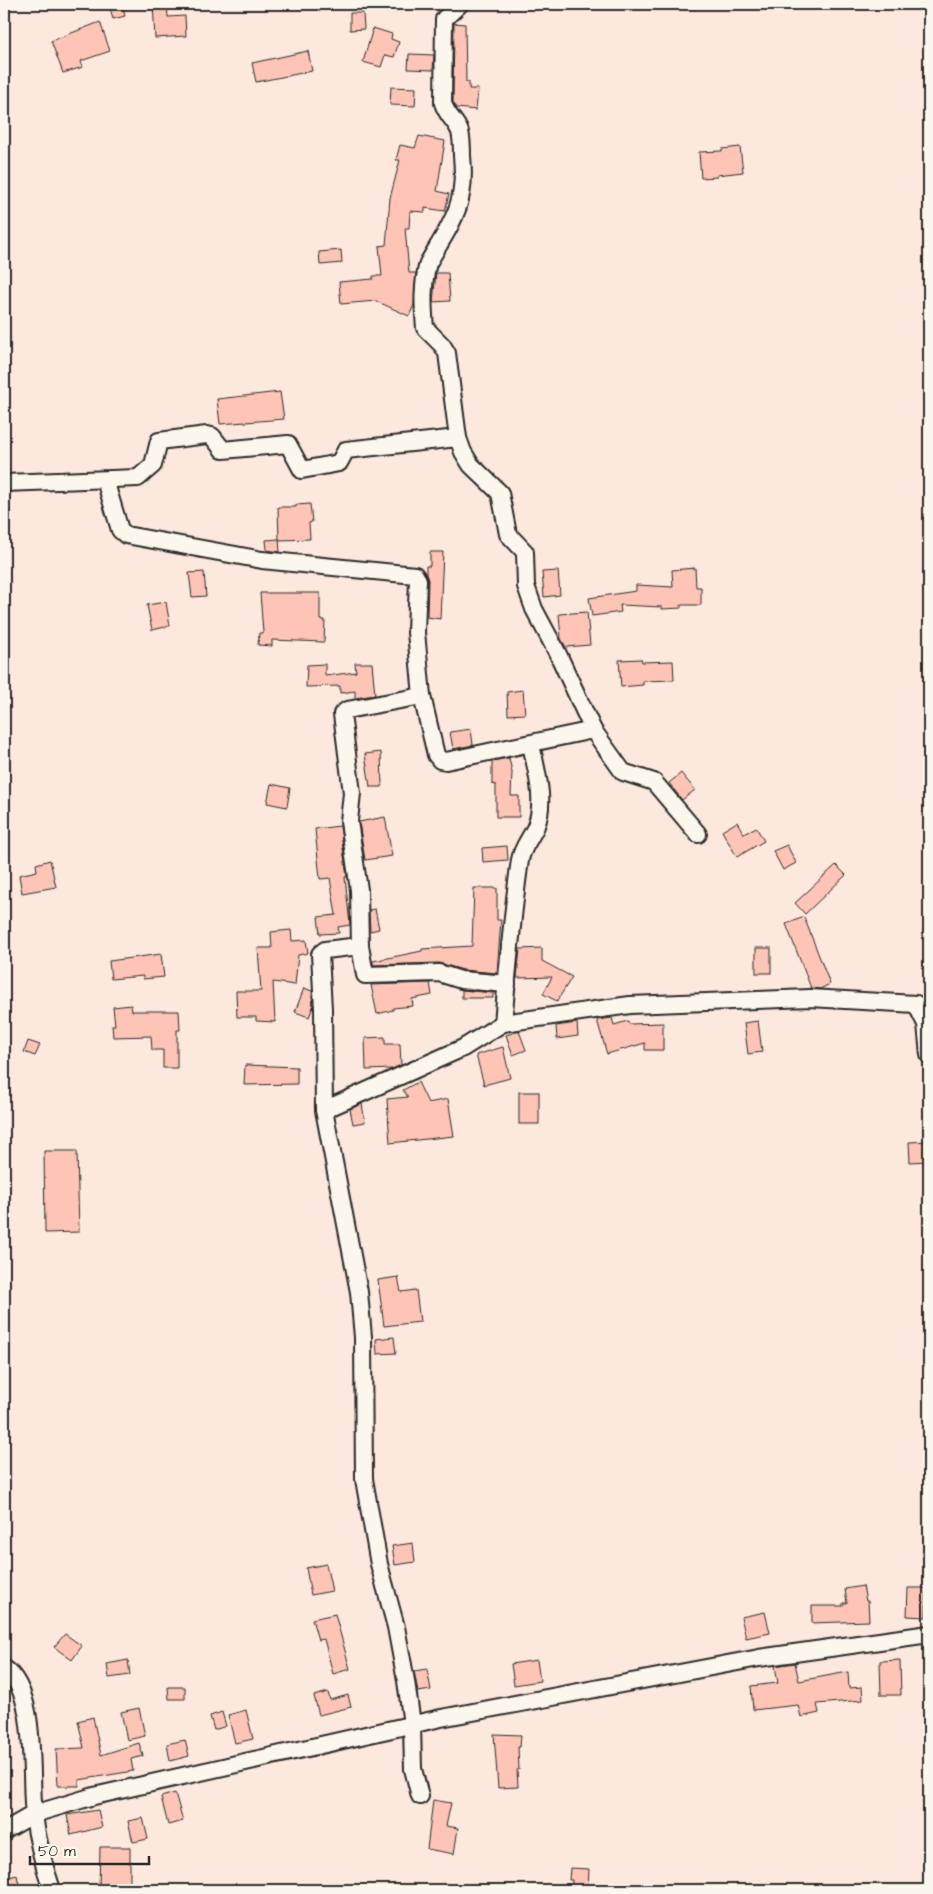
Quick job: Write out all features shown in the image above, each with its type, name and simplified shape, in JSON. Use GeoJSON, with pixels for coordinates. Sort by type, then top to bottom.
{"type":"FeatureCollection","features":[{"type":"Feature","properties":{"kind":"street"},"geometry":{"type":"LineString","coordinates":[[460,4],[444,19],[443,103],[447,116],[456,124],[460,134],[464,175],[461,202],[428,263],[423,306],[425,328],[442,345],[447,353],[458,438],[471,465],[500,492],[508,534],[525,552],[526,586],[534,609],[558,654],[593,730],[623,772],[654,782],[698,834]]}},
{"type":"Feature","properties":{"kind":"street"},"geometry":{"type":"LineString","coordinates":[[4,483],[140,477],[154,465],[159,441],[211,435],[222,450],[288,444],[302,470],[339,463],[346,450],[458,438]]}},
{"type":"Feature","properties":{"kind":"street"},"geometry":{"type":"LineString","coordinates":[[106,480],[120,530],[126,536],[262,560],[415,575],[418,580],[416,632],[422,696],[436,755],[443,761],[593,730]]}},
{"type":"Feature","properties":{"kind":"street"},"geometry":{"type":"LineString","coordinates":[[422,696],[348,710],[342,714],[352,794],[349,821],[359,890],[360,946],[365,975],[435,973],[461,980],[507,984]]}},
{"type":"Feature","properties":{"kind":"street"},"geometry":{"type":"LineString","coordinates":[[503,1023],[520,857],[535,828],[540,810],[540,791],[531,744]]}},
{"type":"Feature","properties":{"kind":"street"},"geometry":{"type":"LineString","coordinates":[[360,946],[325,950],[320,954],[323,1009],[324,1110],[359,1292],[363,1337],[364,1479],[379,1564],[396,1627],[412,1724],[413,1769],[420,1796]]}},
{"type":"Feature","properties":{"kind":"street"},"geometry":{"type":"LineString","coordinates":[[324,1110],[463,1048],[503,1023],[630,1005],[810,998],[916,1004],[926,1024],[929,1056]]}},
{"type":"Feature","properties":{"kind":"street"},"geometry":{"type":"LineString","coordinates":[[4,1832],[34,1814],[94,1796],[412,1724],[759,1658],[929,1634]]}},
{"type":"Feature","properties":{"kind":"street"},"geometry":{"type":"LineString","coordinates":[[4,1668],[20,1685],[24,1698],[28,1723],[34,1814],[52,1890]]}},
{"type":"Feature","properties":{"kind":"building"},"geometry":{"type":"Polygon","coordinates":[[[109,4],[122,4],[125,16],[113,19],[109,4]]]}},
{"type":"Feature","properties":{"kind":"building"},"geometry":{"type":"Polygon","coordinates":[[[153,4],[167,4],[168,17],[185,16],[186,36],[155,38],[153,4]]]}},
{"type":"Feature","properties":{"kind":"building"},"geometry":{"type":"Polygon","coordinates":[[[350,13],[363,13],[364,29],[350,30],[350,13]]]}},
{"type":"Feature","properties":{"kind":"building"},"geometry":{"type":"Polygon","coordinates":[[[100,22],[110,51],[81,61],[83,67],[63,73],[51,41],[100,22]]]}},
{"type":"Feature","properties":{"kind":"building"},"geometry":{"type":"Polygon","coordinates":[[[454,23],[465,24],[466,82],[469,82],[469,89],[478,89],[476,110],[457,108],[453,102],[454,23]]]}},
{"type":"Feature","properties":{"kind":"building"},"geometry":{"type":"Polygon","coordinates":[[[373,28],[392,34],[391,39],[399,42],[394,57],[385,55],[381,67],[363,62],[373,28]]]}},
{"type":"Feature","properties":{"kind":"building"},"geometry":{"type":"Polygon","coordinates":[[[308,51],[312,71],[256,82],[252,63],[308,51]]]}},
{"type":"Feature","properties":{"kind":"building"},"geometry":{"type":"Polygon","coordinates":[[[409,54],[434,55],[433,70],[408,69],[409,54]]]}},
{"type":"Feature","properties":{"kind":"building"},"geometry":{"type":"Polygon","coordinates":[[[391,87],[416,88],[415,106],[390,105],[391,87]]]}},
{"type":"Feature","properties":{"kind":"building"},"geometry":{"type":"Polygon","coordinates":[[[419,136],[445,141],[437,191],[449,194],[445,211],[425,208],[425,212],[410,211],[409,228],[405,228],[409,273],[416,273],[414,305],[409,316],[376,301],[341,304],[339,282],[373,279],[373,276],[382,276],[379,246],[386,245],[390,198],[400,160],[396,160],[400,145],[415,148],[419,136]]]}},
{"type":"Feature","properties":{"kind":"building"},"geometry":{"type":"Polygon","coordinates":[[[740,147],[743,172],[701,178],[699,152],[722,151],[722,149],[740,147]]]}},
{"type":"Feature","properties":{"kind":"building"},"geometry":{"type":"Polygon","coordinates":[[[341,250],[342,263],[320,265],[319,252],[341,250]]]}},
{"type":"Feature","properties":{"kind":"building"},"geometry":{"type":"Polygon","coordinates":[[[436,273],[448,273],[450,301],[433,302],[436,273]]]}},
{"type":"Feature","properties":{"kind":"building"},"geometry":{"type":"Polygon","coordinates":[[[280,392],[284,419],[220,424],[217,399],[280,392]]]}},
{"type":"Feature","properties":{"kind":"building"},"geometry":{"type":"Polygon","coordinates":[[[310,504],[312,522],[309,523],[310,539],[279,540],[278,507],[296,507],[296,505],[310,504]]]}},
{"type":"Feature","properties":{"kind":"building"},"geometry":{"type":"Polygon","coordinates":[[[279,539],[280,552],[267,550],[266,540],[279,539]]]}},
{"type":"Feature","properties":{"kind":"building"},"geometry":{"type":"Polygon","coordinates":[[[430,552],[443,552],[440,619],[427,617],[428,580],[426,566],[430,566],[430,552]]]}},
{"type":"Feature","properties":{"kind":"building"},"geometry":{"type":"Polygon","coordinates":[[[695,568],[696,587],[701,587],[701,605],[681,605],[681,608],[662,609],[662,607],[620,605],[621,612],[592,616],[589,598],[636,591],[636,585],[673,587],[672,570],[695,568]]]}},
{"type":"Feature","properties":{"kind":"building"},"geometry":{"type":"Polygon","coordinates":[[[558,571],[560,595],[544,597],[542,572],[558,571]]]}},
{"type":"Feature","properties":{"kind":"building"},"geometry":{"type":"Polygon","coordinates":[[[204,572],[206,596],[192,597],[189,573],[204,572]]]}},
{"type":"Feature","properties":{"kind":"building"},"geometry":{"type":"Polygon","coordinates":[[[260,593],[320,593],[320,620],[325,620],[324,642],[272,640],[272,646],[258,645],[259,633],[263,633],[260,593]]]}},
{"type":"Feature","properties":{"kind":"building"},"geometry":{"type":"Polygon","coordinates":[[[166,602],[170,626],[152,630],[147,605],[166,602]]]}},
{"type":"Feature","properties":{"kind":"building"},"geometry":{"type":"Polygon","coordinates":[[[587,612],[590,645],[566,647],[561,639],[559,614],[587,612]]]}},
{"type":"Feature","properties":{"kind":"building"},"geometry":{"type":"Polygon","coordinates":[[[641,659],[642,662],[673,661],[674,680],[643,681],[643,685],[621,687],[619,660],[641,659]]]}},
{"type":"Feature","properties":{"kind":"building"},"geometry":{"type":"Polygon","coordinates":[[[355,663],[372,663],[375,695],[355,698],[355,691],[340,693],[340,686],[306,687],[307,665],[325,664],[325,676],[356,672],[355,663]]]}},
{"type":"Feature","properties":{"kind":"building"},"geometry":{"type":"Polygon","coordinates":[[[523,690],[525,714],[508,715],[507,692],[523,690]]]}},
{"type":"Feature","properties":{"kind":"building"},"geometry":{"type":"Polygon","coordinates":[[[471,729],[473,745],[453,749],[450,732],[471,729]]]}},
{"type":"Feature","properties":{"kind":"building"},"geometry":{"type":"Polygon","coordinates":[[[381,752],[382,787],[370,787],[365,754],[381,752]]]}},
{"type":"Feature","properties":{"kind":"building"},"geometry":{"type":"Polygon","coordinates":[[[509,758],[512,772],[511,796],[519,796],[519,817],[496,817],[496,785],[492,784],[492,761],[509,758]]]}},
{"type":"Feature","properties":{"kind":"building"},"geometry":{"type":"Polygon","coordinates":[[[681,773],[695,790],[682,800],[669,783],[681,773]]]}},
{"type":"Feature","properties":{"kind":"building"},"geometry":{"type":"Polygon","coordinates":[[[271,784],[290,788],[287,807],[267,803],[271,784]]]}},
{"type":"Feature","properties":{"kind":"building"},"geometry":{"type":"Polygon","coordinates":[[[385,817],[392,856],[365,860],[359,822],[385,817]]]}},
{"type":"Feature","properties":{"kind":"building"},"geometry":{"type":"Polygon","coordinates":[[[737,822],[744,834],[756,827],[764,841],[737,857],[722,831],[737,822]]]}},
{"type":"Feature","properties":{"kind":"building"},"geometry":{"type":"Polygon","coordinates":[[[340,826],[347,877],[345,877],[350,925],[338,927],[339,933],[320,934],[318,917],[336,915],[330,878],[320,879],[315,829],[340,826]]]}},
{"type":"Feature","properties":{"kind":"building"},"geometry":{"type":"Polygon","coordinates":[[[787,845],[796,863],[783,870],[773,851],[787,845]]]}},
{"type":"Feature","properties":{"kind":"building"},"geometry":{"type":"Polygon","coordinates":[[[507,846],[508,860],[483,862],[482,848],[507,846]]]}},
{"type":"Feature","properties":{"kind":"building"},"geometry":{"type":"Polygon","coordinates":[[[50,860],[56,887],[22,893],[19,875],[37,871],[36,864],[50,860]]]}},
{"type":"Feature","properties":{"kind":"building"},"geometry":{"type":"Polygon","coordinates":[[[836,865],[846,875],[805,914],[795,903],[836,865]]]}},
{"type":"Feature","properties":{"kind":"building"},"geometry":{"type":"Polygon","coordinates":[[[474,888],[497,888],[497,920],[501,920],[497,973],[463,970],[439,963],[373,965],[373,961],[422,951],[422,949],[472,946],[474,888]]]}},
{"type":"Feature","properties":{"kind":"building"},"geometry":{"type":"Polygon","coordinates":[[[375,909],[379,929],[370,931],[369,910],[375,909]]]}},
{"type":"Feature","properties":{"kind":"building"},"geometry":{"type":"Polygon","coordinates":[[[804,917],[830,984],[820,989],[811,988],[786,924],[804,917]]]}},
{"type":"Feature","properties":{"kind":"building"},"geometry":{"type":"Polygon","coordinates":[[[291,930],[292,941],[306,940],[308,953],[298,955],[295,985],[273,982],[275,1022],[256,1021],[256,1017],[237,1017],[236,991],[261,991],[258,948],[272,948],[271,932],[291,930]]]}},
{"type":"Feature","properties":{"kind":"building"},"geometry":{"type":"Polygon","coordinates":[[[542,948],[542,961],[572,977],[557,1001],[543,994],[552,977],[517,978],[520,949],[542,948]]]}},
{"type":"Feature","properties":{"kind":"building"},"geometry":{"type":"Polygon","coordinates":[[[756,948],[771,948],[771,973],[756,973],[756,948]]]}},
{"type":"Feature","properties":{"kind":"building"},"geometry":{"type":"Polygon","coordinates":[[[161,954],[164,977],[143,979],[143,976],[111,979],[109,961],[161,954]]]}},
{"type":"Feature","properties":{"kind":"building"},"geometry":{"type":"Polygon","coordinates":[[[430,983],[432,995],[412,999],[413,1006],[393,1008],[393,1010],[377,1014],[371,985],[430,983]]]}},
{"type":"Feature","properties":{"kind":"building"},"geometry":{"type":"Polygon","coordinates":[[[304,988],[312,991],[313,1007],[309,1017],[295,1012],[304,988]]]}},
{"type":"Feature","properties":{"kind":"building"},"geometry":{"type":"Polygon","coordinates":[[[462,990],[493,993],[493,998],[462,998],[462,990]]]}},
{"type":"Feature","properties":{"kind":"building"},"geometry":{"type":"Polygon","coordinates":[[[131,1005],[132,1011],[179,1011],[180,1030],[177,1030],[177,1068],[163,1068],[163,1050],[152,1050],[151,1036],[113,1037],[112,1025],[115,1025],[113,1007],[131,1005]]]}},
{"type":"Feature","properties":{"kind":"building"},"geometry":{"type":"Polygon","coordinates":[[[612,1018],[614,1025],[628,1021],[629,1024],[663,1023],[663,1050],[645,1050],[645,1043],[607,1054],[597,1020],[612,1018]]]}},
{"type":"Feature","properties":{"kind":"building"},"geometry":{"type":"Polygon","coordinates":[[[758,1021],[762,1052],[748,1054],[744,1023],[758,1021]]]}},
{"type":"Feature","properties":{"kind":"building"},"geometry":{"type":"Polygon","coordinates":[[[577,1023],[578,1036],[557,1039],[556,1026],[577,1023]]]}},
{"type":"Feature","properties":{"kind":"building"},"geometry":{"type":"Polygon","coordinates":[[[519,1031],[526,1050],[513,1055],[506,1035],[519,1031]]]}},
{"type":"Feature","properties":{"kind":"building"},"geometry":{"type":"Polygon","coordinates":[[[385,1037],[385,1044],[400,1044],[401,1065],[392,1069],[366,1070],[365,1038],[385,1037]]]}},
{"type":"Feature","properties":{"kind":"building"},"geometry":{"type":"Polygon","coordinates":[[[28,1041],[40,1045],[35,1056],[24,1052],[28,1041]]]}},
{"type":"Feature","properties":{"kind":"building"},"geometry":{"type":"Polygon","coordinates":[[[503,1047],[510,1078],[484,1085],[476,1055],[503,1047]]]}},
{"type":"Feature","properties":{"kind":"building"},"geometry":{"type":"Polygon","coordinates":[[[245,1065],[297,1067],[297,1084],[244,1085],[245,1065]]]}},
{"type":"Feature","properties":{"kind":"building"},"geometry":{"type":"Polygon","coordinates":[[[418,1082],[428,1103],[448,1099],[454,1136],[390,1143],[387,1099],[408,1097],[403,1090],[418,1082]]]}},
{"type":"Feature","properties":{"kind":"building"},"geometry":{"type":"Polygon","coordinates":[[[519,1092],[539,1092],[539,1124],[519,1124],[519,1092]]]}},
{"type":"Feature","properties":{"kind":"building"},"geometry":{"type":"Polygon","coordinates":[[[362,1104],[365,1122],[353,1124],[350,1109],[362,1104]]]}},
{"type":"Feature","properties":{"kind":"building"},"geometry":{"type":"Polygon","coordinates":[[[929,1141],[929,1161],[910,1162],[909,1142],[929,1141]]]}},
{"type":"Feature","properties":{"kind":"building"},"geometry":{"type":"Polygon","coordinates":[[[44,1151],[77,1151],[79,1232],[45,1233],[44,1151]]]}},
{"type":"Feature","properties":{"kind":"building"},"geometry":{"type":"Polygon","coordinates":[[[398,1277],[401,1292],[416,1290],[420,1322],[384,1326],[378,1280],[398,1277]]]}},
{"type":"Feature","properties":{"kind":"building"},"geometry":{"type":"Polygon","coordinates":[[[394,1337],[396,1353],[377,1354],[376,1339],[394,1337]]]}},
{"type":"Feature","properties":{"kind":"building"},"geometry":{"type":"Polygon","coordinates":[[[413,1543],[415,1562],[395,1565],[392,1546],[413,1543]]]}},
{"type":"Feature","properties":{"kind":"building"},"geometry":{"type":"Polygon","coordinates":[[[326,1564],[332,1591],[311,1595],[306,1568],[326,1564]]]}},
{"type":"Feature","properties":{"kind":"building"},"geometry":{"type":"Polygon","coordinates":[[[863,1586],[866,1601],[868,1601],[869,1621],[812,1623],[812,1606],[843,1606],[843,1603],[847,1603],[845,1589],[863,1586]]]}},
{"type":"Feature","properties":{"kind":"building"},"geometry":{"type":"Polygon","coordinates":[[[908,1588],[927,1588],[926,1617],[907,1616],[908,1588]]]}},
{"type":"Feature","properties":{"kind":"building"},"geometry":{"type":"Polygon","coordinates":[[[765,1612],[770,1633],[746,1638],[741,1617],[765,1612]]]}},
{"type":"Feature","properties":{"kind":"building"},"geometry":{"type":"Polygon","coordinates":[[[335,1614],[350,1669],[333,1674],[324,1639],[318,1640],[312,1619],[335,1614]]]}},
{"type":"Feature","properties":{"kind":"building"},"geometry":{"type":"Polygon","coordinates":[[[65,1634],[82,1646],[72,1660],[54,1647],[65,1634]]]}},
{"type":"Feature","properties":{"kind":"building"},"geometry":{"type":"Polygon","coordinates":[[[128,1660],[130,1675],[109,1678],[107,1664],[128,1660]]]}},
{"type":"Feature","properties":{"kind":"building"},"geometry":{"type":"Polygon","coordinates":[[[537,1660],[540,1681],[514,1685],[511,1664],[537,1660]]]}},
{"type":"Feature","properties":{"kind":"building"},"geometry":{"type":"Polygon","coordinates":[[[900,1660],[901,1695],[881,1695],[880,1661],[900,1660]]]}},
{"type":"Feature","properties":{"kind":"building"},"geometry":{"type":"Polygon","coordinates":[[[795,1663],[799,1681],[848,1672],[849,1688],[862,1687],[863,1700],[817,1704],[819,1713],[801,1717],[798,1705],[753,1710],[751,1686],[778,1683],[775,1666],[795,1663]]]}},
{"type":"Feature","properties":{"kind":"building"},"geometry":{"type":"Polygon","coordinates":[[[427,1669],[431,1690],[418,1692],[414,1671],[427,1669]]]}},
{"type":"Feature","properties":{"kind":"building"},"geometry":{"type":"Polygon","coordinates":[[[168,1687],[185,1687],[185,1699],[169,1699],[168,1687]]]}},
{"type":"Feature","properties":{"kind":"building"},"geometry":{"type":"Polygon","coordinates":[[[328,1692],[330,1700],[348,1695],[351,1707],[319,1715],[314,1696],[328,1692]]]}},
{"type":"Feature","properties":{"kind":"building"},"geometry":{"type":"Polygon","coordinates":[[[139,1708],[145,1736],[127,1740],[121,1712],[139,1708]]]}},
{"type":"Feature","properties":{"kind":"building"},"geometry":{"type":"Polygon","coordinates":[[[246,1710],[253,1739],[235,1743],[228,1715],[246,1710]]]}},
{"type":"Feature","properties":{"kind":"building"},"geometry":{"type":"Polygon","coordinates":[[[222,1712],[226,1726],[214,1730],[210,1716],[222,1712]]]}},
{"type":"Feature","properties":{"kind":"building"},"geometry":{"type":"Polygon","coordinates":[[[93,1717],[101,1755],[139,1743],[143,1756],[131,1759],[133,1771],[79,1780],[79,1786],[58,1786],[56,1749],[84,1748],[78,1721],[93,1717]]]}},
{"type":"Feature","properties":{"kind":"building"},"geometry":{"type":"Polygon","coordinates":[[[494,1734],[521,1735],[520,1747],[518,1747],[518,1787],[498,1788],[494,1734]]]}},
{"type":"Feature","properties":{"kind":"building"},"geometry":{"type":"Polygon","coordinates":[[[185,1740],[189,1756],[170,1761],[167,1744],[185,1740]]]}},
{"type":"Feature","properties":{"kind":"building"},"geometry":{"type":"Polygon","coordinates":[[[175,1793],[183,1821],[168,1825],[161,1797],[175,1793]]]}},
{"type":"Feature","properties":{"kind":"building"},"geometry":{"type":"Polygon","coordinates":[[[433,1800],[451,1803],[446,1826],[458,1828],[454,1854],[427,1849],[433,1800]]]}},
{"type":"Feature","properties":{"kind":"building"},"geometry":{"type":"Polygon","coordinates":[[[98,1810],[102,1827],[71,1835],[67,1815],[98,1810]]]}},
{"type":"Feature","properties":{"kind":"building"},"geometry":{"type":"Polygon","coordinates":[[[143,1818],[148,1839],[133,1842],[128,1821],[143,1818]]]}},
{"type":"Feature","properties":{"kind":"building"},"geometry":{"type":"Polygon","coordinates":[[[100,1847],[130,1847],[130,1890],[99,1890],[100,1847]]]}},
{"type":"Feature","properties":{"kind":"building"},"geometry":{"type":"Polygon","coordinates":[[[570,1868],[589,1869],[588,1890],[572,1890],[572,1880],[569,1880],[570,1868]]]}},
{"type":"Feature","properties":{"kind":"building"},"geometry":{"type":"Polygon","coordinates":[[[17,1875],[20,1890],[6,1890],[4,1878],[17,1875]]]}}]}
